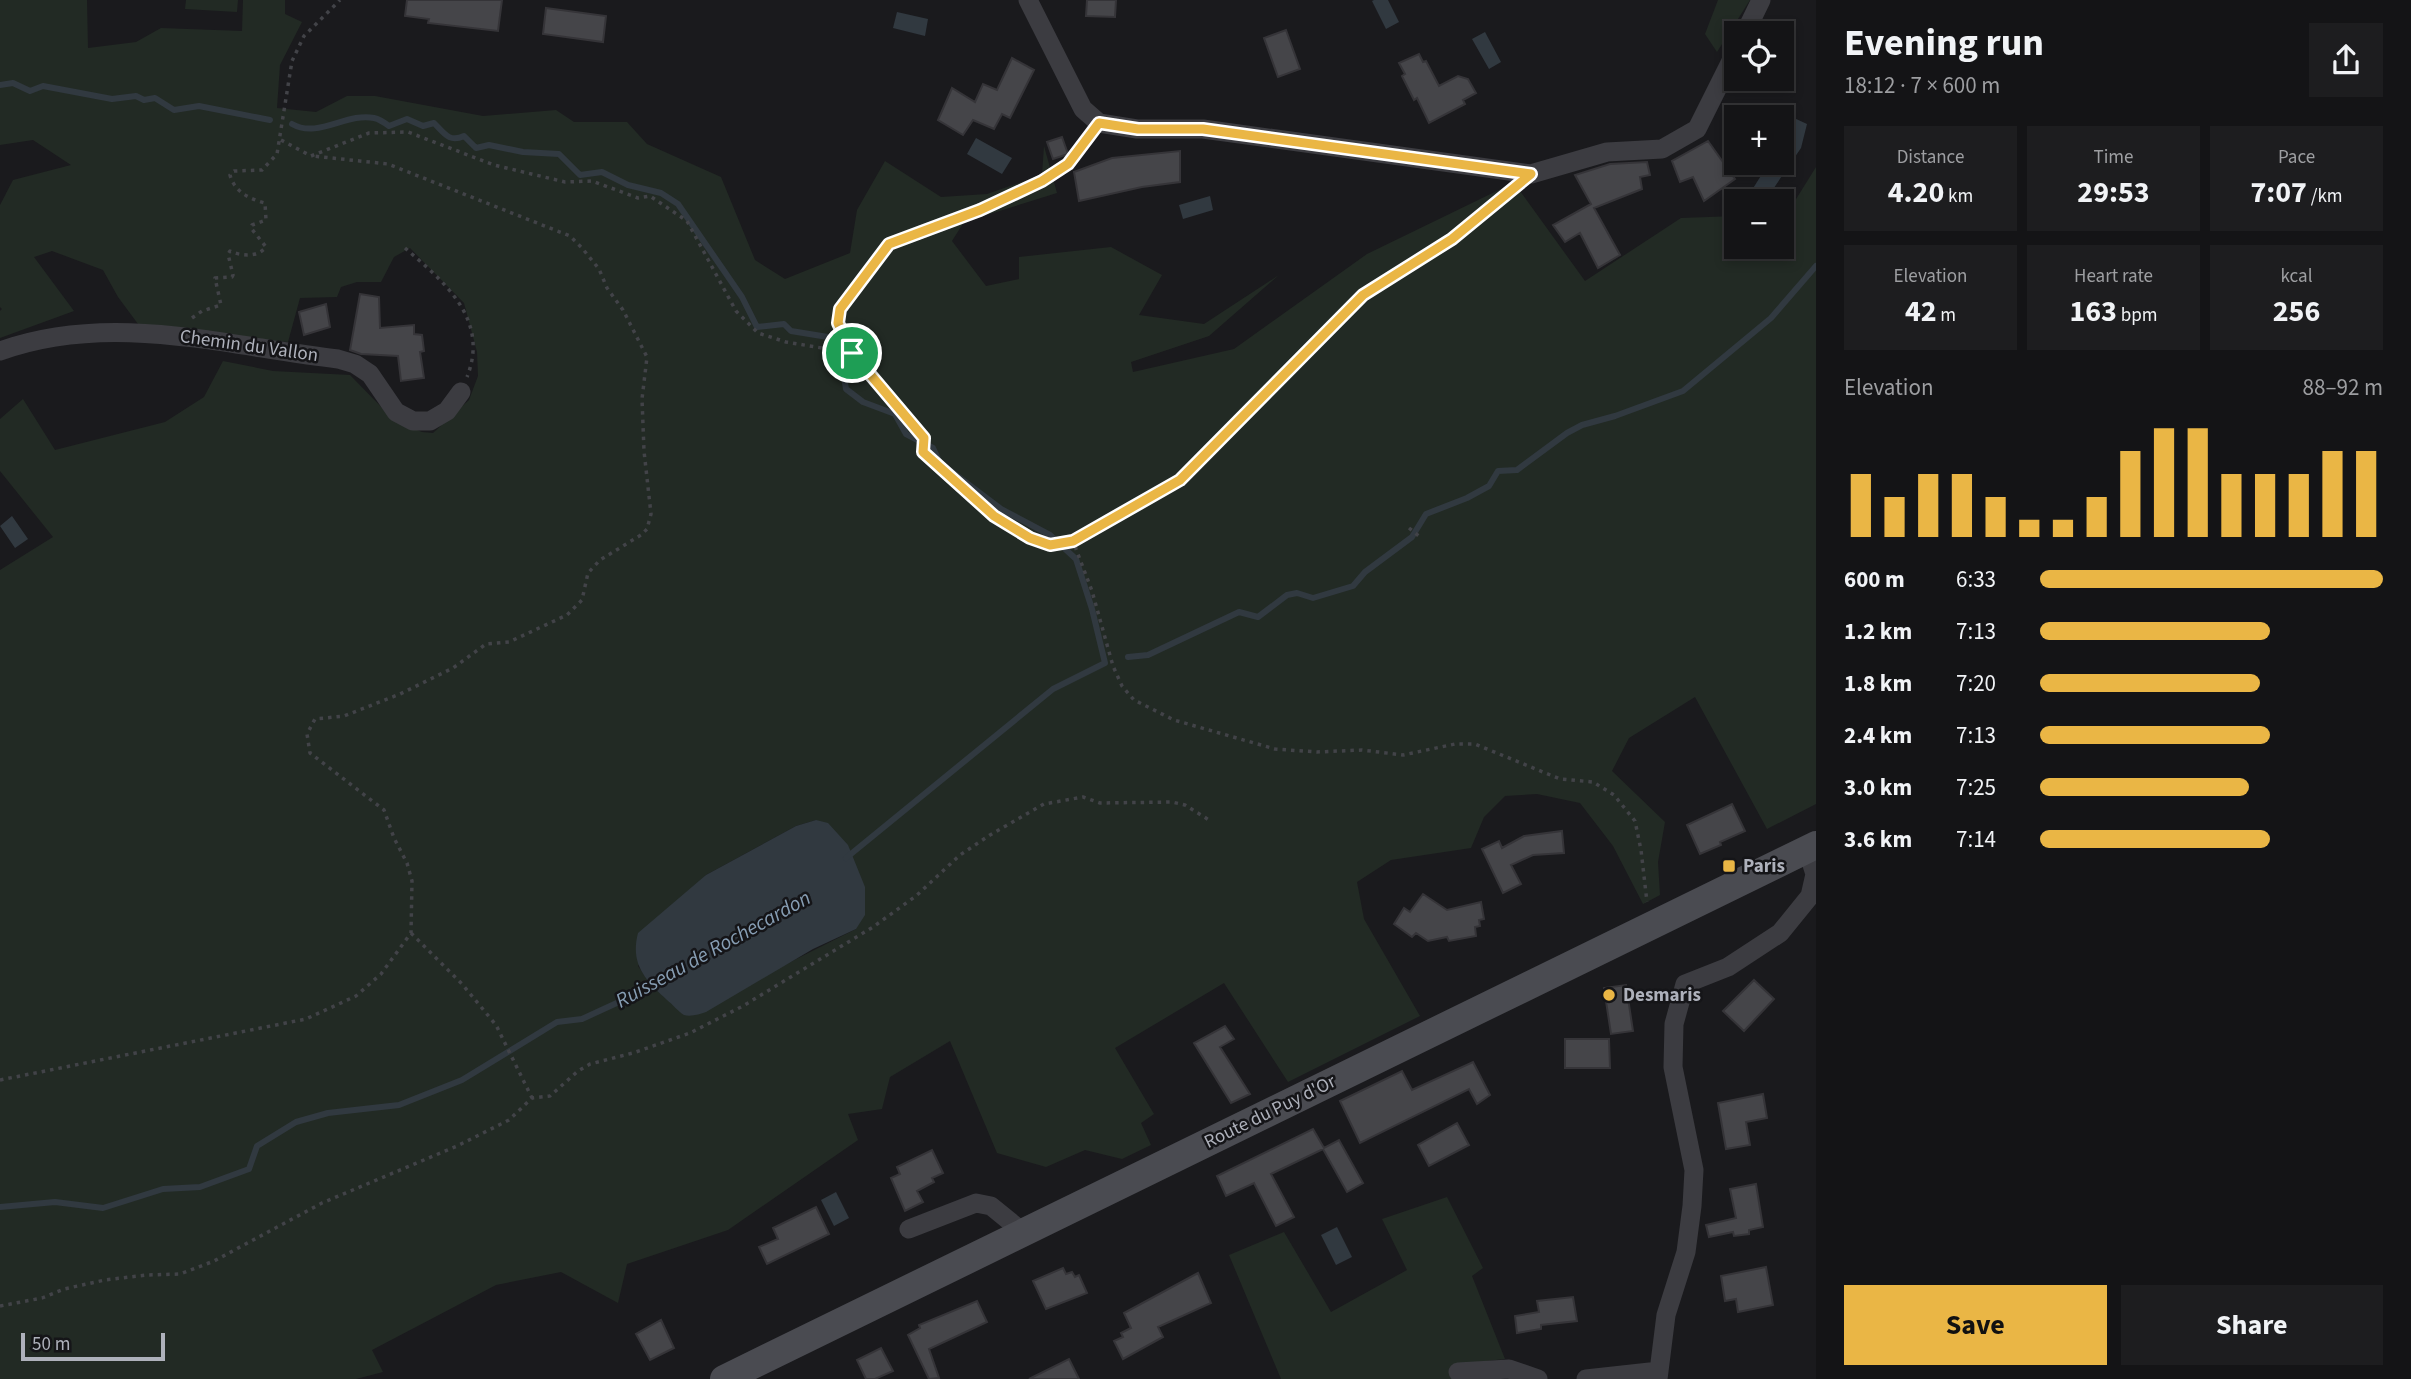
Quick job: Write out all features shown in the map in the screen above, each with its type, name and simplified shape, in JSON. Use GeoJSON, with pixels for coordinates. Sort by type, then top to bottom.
{"type":"FeatureCollection","features":[{"type":"Feature","properties":{"kind":"main road","name":"Route du Puy d'Or"},"geometry":{"type":"LineString","coordinates":[[724,1379],[1812,847]]}},
{"type":"Feature","properties":{"kind":"street"},"geometry":{"type":"LineString","coordinates":[[1028,0],[1083,109],[1099,123],[1138,129],[1203,129],[1531,174],[1607,152],[1662,149],[1697,129],[1724,75]]}},
{"type":"Feature","properties":{"kind":"street"},"geometry":{"type":"LineString","coordinates":[[1751,21],[1761,0]]}},
{"type":"Feature","properties":{"kind":"street","name":"Chemin du Vallon"},"geometry":{"type":"LineString","coordinates":[[0,351],[21,344],[84,332],[142,332],[338,359],[355,364],[370,374],[396,412],[413,421],[430,421],[447,411],[461,392]]}},
{"type":"Feature","properties":{"kind":"street"},"geometry":{"type":"LineString","coordinates":[[1586,1379],[1659,1375],[1666,1315],[1686,1252],[1692,1206],[1694,1170],[1673,1067],[1674,1024],[1685,984],[1728,967],[1780,933],[1810,896],[1815,874],[1812,847]]}},
{"type":"Feature","properties":{"kind":"street"},"geometry":{"type":"LineString","coordinates":[[909,1229],[976,1203],[991,1206],[1024,1233]]}},
{"type":"Feature","properties":{"kind":"street"},"geometry":{"type":"LineString","coordinates":[[1458,1372],[1509,1369],[1538,1379]]}},
{"type":"Feature","properties":{"kind":"path"},"geometry":{"type":"LineString","coordinates":[[182,336],[192,318],[202,311],[221,305],[215,278],[232,277],[228,254],[230,251],[241,256],[260,253],[266,247],[251,228],[252,225],[266,220],[265,202],[255,200],[237,189],[230,175],[234,172],[262,170],[277,153],[292,61],[304,36],[340,0]]}},
{"type":"Feature","properties":{"kind":"path"},"geometry":{"type":"LineString","coordinates":[[1099,123],[1068,164],[1042,181],[980,210],[889,244],[840,309],[838,323],[852,353],[924,438],[923,452],[994,516],[1030,538],[1050,545],[1073,541],[1180,480],[1363,295],[1452,239],[1531,174]]}},
{"type":"Feature","properties":{"kind":"path"},"geometry":{"type":"LineString","coordinates":[[311,156],[369,133],[408,132],[494,165],[565,181],[592,181],[638,198],[650,196],[687,222],[736,311],[758,333],[786,342],[852,353]]}},
{"type":"Feature","properties":{"kind":"path"},"geometry":{"type":"LineString","coordinates":[[0,1080],[306,1019],[356,996],[381,974],[411,933],[412,881],[384,810],[310,753],[307,734],[315,719],[344,716],[377,703],[453,668],[486,644],[509,642],[567,615],[582,600],[588,573],[600,560],[647,529],[651,514],[642,399],[647,357],[624,310],[582,247],[570,236],[388,164],[311,156],[281,140]]}},
{"type":"Feature","properties":{"kind":"path"},"geometry":{"type":"LineString","coordinates":[[405,248],[436,275],[466,312],[474,337],[473,362],[461,392]]}},
{"type":"Feature","properties":{"kind":"path"},"geometry":{"type":"LineString","coordinates":[[1409,528],[1420,537]]}},
{"type":"Feature","properties":{"kind":"path"},"geometry":{"type":"LineString","coordinates":[[1073,541],[1092,591],[1113,666],[1122,686],[1134,700],[1174,720],[1275,749],[1317,752],[1362,750],[1403,754],[1455,744],[1475,744],[1560,779],[1593,782],[1614,796],[1635,821],[1647,901],[1655,923]]}},
{"type":"Feature","properties":{"kind":"path"},"geometry":{"type":"LineString","coordinates":[[0,1306],[42,1298],[64,1289],[105,1280],[180,1274],[214,1261],[322,1203],[457,1146],[509,1120],[531,1098],[550,1096],[590,1064],[633,1053],[690,1033],[743,1006],[873,927],[916,896],[960,855],[1044,804],[1083,797],[1100,803],[1172,802],[1185,804],[1209,820]]}},
{"type":"Feature","properties":{"kind":"path"},"geometry":{"type":"LineString","coordinates":[[411,933],[462,984],[496,1025],[531,1098]]}},
{"type":"Feature","properties":{"kind":"shaded area"},"geometry":{"type":"Polygon","coordinates":[[[0,0],[87,0],[88,48],[136,42],[161,28],[242,31],[243,0],[285,0],[285,14],[302,22],[280,65],[277,108],[316,112],[347,96],[375,96],[483,116],[556,110],[574,122],[627,122],[647,144],[721,177],[755,260],[785,279],[850,253],[857,210],[885,161],[941,197],[987,194],[1042,175],[1044,146],[1057,193],[964,222],[952,241],[986,286],[1019,279],[1019,257],[1111,247],[1162,275],[1139,315],[1204,324],[1279,275],[1209,336],[1131,362],[1133,372],[1234,349],[1367,254],[1507,186],[1520,191],[1585,281],[1681,218],[1724,216],[1724,259],[1794,259],[1794,202],[1816,167],[1816,804],[1767,829],[1695,697],[1629,738],[1612,771],[1665,822],[1658,862],[1660,895],[1643,904],[1613,846],[1580,803],[1537,794],[1505,796],[1484,817],[1471,848],[1391,860],[1357,882],[1364,919],[1420,1016],[1288,1082],[1224,983],[1115,1048],[1154,1114],[1141,1123],[1151,1145],[1122,1159],[1085,1150],[1046,1167],[997,1153],[950,1041],[890,1077],[882,1109],[848,1114],[858,1140],[728,1230],[627,1264],[618,1303],[561,1272],[496,1285],[372,1350],[383,1372],[356,1379],[0,1379],[0,570],[53,537],[0,471],[0,419],[23,399],[55,450],[165,422],[204,397],[223,361],[273,371],[350,375],[395,421],[422,432],[433,433],[469,400],[478,376],[477,352],[464,303],[410,248],[394,257],[381,282],[357,282],[341,287],[337,297],[300,298],[288,342],[138,324],[103,270],[52,251],[34,257],[74,311],[0,338],[0,205],[13,180],[71,165],[33,140],[0,145],[0,0]],[[816,820],[796,826],[706,875],[638,966],[653,987],[685,1015],[856,929],[816,820]]]}},
{"type":"Feature","properties":{"kind":"shaded area"},"geometry":{"type":"Polygon","coordinates":[[[186,0],[238,0],[237,12],[185,9],[186,0]]]}},
{"type":"Feature","properties":{"kind":"shaded area"},"geometry":{"type":"Polygon","coordinates":[[[1718,0],[1750,0],[1737,21],[1724,21],[1724,41],[1717,52],[1705,34],[1718,0]]]}},
{"type":"Feature","properties":{"kind":"shaded area"},"geometry":{"type":"Polygon","coordinates":[[[1447,1197],[1483,1268],[1472,1276],[1505,1359],[1459,1364],[1458,1379],[1281,1379],[1229,1255],[1284,1232],[1331,1312],[1407,1270],[1382,1219],[1447,1197]]]}},
{"type":"Feature","properties":{"kind":"water"},"geometry":{"type":"Polygon","coordinates":[[[1388,0],[1399,22],[1386,29],[1372,1],[1388,0]]]}},
{"type":"Feature","properties":{"kind":"water"},"geometry":{"type":"Polygon","coordinates":[[[897,12],[928,19],[925,36],[893,28],[897,12]]]}},
{"type":"Feature","properties":{"kind":"water"},"geometry":{"type":"Polygon","coordinates":[[[1485,32],[1501,62],[1489,69],[1472,39],[1485,32]]]}},
{"type":"Feature","properties":{"kind":"water"},"geometry":{"type":"Polygon","coordinates":[[[1794,118],[1807,124],[1801,148],[1794,158],[1794,118]]]}},
{"type":"Feature","properties":{"kind":"water"},"geometry":{"type":"Polygon","coordinates":[[[976,138],[1012,158],[1002,174],[967,154],[976,138]]]}},
{"type":"Feature","properties":{"kind":"water"},"geometry":{"type":"Polygon","coordinates":[[[1761,175],[1783,175],[1773,189],[1753,189],[1761,175]]]}},
{"type":"Feature","properties":{"kind":"water"},"geometry":{"type":"Polygon","coordinates":[[[1210,196],[1213,210],[1183,219],[1179,205],[1210,196]]]}},
{"type":"Feature","properties":{"kind":"water"},"geometry":{"type":"Polygon","coordinates":[[[12,516],[28,539],[15,548],[0,526],[12,516]]]}},
{"type":"Feature","properties":{"kind":"water"},"geometry":{"type":"Polygon","coordinates":[[[816,820],[828,823],[848,845],[865,887],[865,915],[856,929],[813,949],[706,1012],[687,1016],[682,1014],[641,971],[636,954],[638,933],[706,875],[796,826],[816,820]]]}},
{"type":"Feature","properties":{"kind":"water"},"geometry":{"type":"Polygon","coordinates":[[[836,1192],[849,1218],[834,1226],[821,1200],[836,1192]]]}},
{"type":"Feature","properties":{"kind":"water"},"geometry":{"type":"Polygon","coordinates":[[[1337,1227],[1352,1257],[1336,1265],[1321,1235],[1337,1227]]]}},
{"type":"Feature","properties":{"kind":"building"},"geometry":{"type":"Polygon","coordinates":[[[407,0],[502,0],[498,31],[428,23],[429,19],[405,16],[407,0]]]}},
{"type":"Feature","properties":{"kind":"building"},"geometry":{"type":"Polygon","coordinates":[[[1087,0],[1116,0],[1115,17],[1086,16],[1087,0]]]}},
{"type":"Feature","properties":{"kind":"building"},"geometry":{"type":"Polygon","coordinates":[[[546,8],[606,16],[603,42],[543,34],[546,8]]]}},
{"type":"Feature","properties":{"kind":"building"},"geometry":{"type":"Polygon","coordinates":[[[1286,30],[1300,69],[1278,77],[1264,38],[1286,30]]]}},
{"type":"Feature","properties":{"kind":"building"},"geometry":{"type":"Polygon","coordinates":[[[1419,54],[1423,62],[1426,61],[1439,86],[1458,76],[1468,79],[1476,93],[1463,100],[1465,104],[1429,123],[1402,76],[1405,74],[1399,63],[1419,54]]]}},
{"type":"Feature","properties":{"kind":"building"},"geometry":{"type":"Polygon","coordinates":[[[1012,58],[1034,70],[1010,118],[1002,114],[994,129],[973,120],[963,135],[938,120],[952,88],[975,102],[983,84],[997,90],[1012,58]]]}},
{"type":"Feature","properties":{"kind":"building"},"geometry":{"type":"Polygon","coordinates":[[[1062,137],[1068,154],[1053,159],[1047,142],[1062,137]]]}},
{"type":"Feature","properties":{"kind":"building"},"geometry":{"type":"Polygon","coordinates":[[[1708,141],[1724,164],[1724,175],[1732,175],[1735,179],[1704,201],[1693,177],[1680,182],[1672,161],[1708,141]]]}},
{"type":"Feature","properties":{"kind":"building"},"geometry":{"type":"Polygon","coordinates":[[[1180,151],[1180,182],[1142,187],[1079,201],[1074,172],[1112,158],[1180,151]]]}},
{"type":"Feature","properties":{"kind":"building"},"geometry":{"type":"Polygon","coordinates":[[[1647,162],[1650,175],[1640,177],[1642,189],[1594,208],[1620,255],[1598,268],[1580,233],[1565,242],[1553,225],[1591,204],[1575,175],[1610,164],[1647,162]]]}},
{"type":"Feature","properties":{"kind":"building"},"geometry":{"type":"Polygon","coordinates":[[[360,294],[379,297],[380,328],[414,325],[414,334],[422,335],[424,351],[420,352],[424,378],[401,381],[398,356],[361,354],[350,350],[360,294]]]}},
{"type":"Feature","properties":{"kind":"building"},"geometry":{"type":"Polygon","coordinates":[[[326,304],[330,327],[304,335],[299,312],[326,304]]]}},
{"type":"Feature","properties":{"kind":"building"},"geometry":{"type":"Polygon","coordinates":[[[1732,804],[1745,831],[1700,854],[1687,825],[1732,804]]]}},
{"type":"Feature","properties":{"kind":"building"},"geometry":{"type":"Polygon","coordinates":[[[1562,831],[1564,853],[1533,855],[1511,865],[1521,884],[1503,893],[1482,849],[1499,841],[1502,848],[1524,836],[1562,831]]]}},
{"type":"Feature","properties":{"kind":"building"},"geometry":{"type":"Polygon","coordinates":[[[1423,894],[1447,910],[1481,902],[1484,919],[1479,920],[1480,926],[1475,927],[1476,936],[1449,941],[1447,937],[1428,941],[1416,933],[1412,937],[1394,924],[1404,908],[1410,912],[1423,894]]]}},
{"type":"Feature","properties":{"kind":"building"},"geometry":{"type":"Polygon","coordinates":[[[1754,980],[1774,999],[1744,1031],[1723,1011],[1754,980]]]}},
{"type":"Feature","properties":{"kind":"building"},"geometry":{"type":"Polygon","coordinates":[[[1626,985],[1633,1031],[1611,1034],[1604,988],[1626,985]]]}},
{"type":"Feature","properties":{"kind":"building"},"geometry":{"type":"Polygon","coordinates":[[[1225,1026],[1234,1039],[1220,1047],[1250,1094],[1231,1103],[1194,1043],[1225,1026]]]}},
{"type":"Feature","properties":{"kind":"building"},"geometry":{"type":"Polygon","coordinates":[[[1565,1039],[1609,1039],[1610,1068],[1565,1068],[1565,1039]]]}},
{"type":"Feature","properties":{"kind":"building"},"geometry":{"type":"Polygon","coordinates":[[[1473,1062],[1490,1095],[1477,1104],[1469,1089],[1360,1143],[1340,1101],[1402,1071],[1412,1090],[1473,1062]]]}},
{"type":"Feature","properties":{"kind":"building"},"geometry":{"type":"Polygon","coordinates":[[[1763,1094],[1767,1118],[1746,1122],[1750,1145],[1726,1149],[1718,1103],[1763,1094]]]}},
{"type":"Feature","properties":{"kind":"building"},"geometry":{"type":"Polygon","coordinates":[[[1457,1123],[1469,1145],[1429,1166],[1418,1145],[1457,1123]]]}},
{"type":"Feature","properties":{"kind":"building"},"geometry":{"type":"Polygon","coordinates":[[[1313,1129],[1324,1148],[1339,1140],[1363,1183],[1347,1192],[1323,1149],[1271,1174],[1294,1217],[1276,1226],[1254,1183],[1226,1196],[1217,1176],[1313,1129]]]}},
{"type":"Feature","properties":{"kind":"building"},"geometry":{"type":"Polygon","coordinates":[[[932,1150],[943,1173],[932,1178],[934,1182],[917,1191],[923,1202],[905,1211],[891,1178],[900,1174],[897,1167],[932,1150]]]}},
{"type":"Feature","properties":{"kind":"building"},"geometry":{"type":"Polygon","coordinates":[[[1756,1184],[1763,1227],[1749,1230],[1749,1234],[1734,1236],[1733,1232],[1709,1237],[1706,1225],[1736,1218],[1730,1189],[1756,1184]]]}},
{"type":"Feature","properties":{"kind":"building"},"geometry":{"type":"Polygon","coordinates":[[[816,1207],[829,1234],[767,1264],[759,1247],[778,1239],[773,1228],[816,1207]]]}},
{"type":"Feature","properties":{"kind":"building"},"geometry":{"type":"Polygon","coordinates":[[[1766,1267],[1773,1305],[1738,1312],[1736,1299],[1725,1301],[1721,1276],[1766,1267]]]}},
{"type":"Feature","properties":{"kind":"building"},"geometry":{"type":"Polygon","coordinates":[[[1063,1268],[1066,1274],[1072,1272],[1075,1277],[1079,1275],[1087,1293],[1046,1309],[1033,1281],[1063,1268]]]}},
{"type":"Feature","properties":{"kind":"building"},"geometry":{"type":"Polygon","coordinates":[[[1198,1273],[1211,1303],[1158,1327],[1163,1337],[1123,1359],[1114,1341],[1123,1337],[1121,1333],[1131,1328],[1124,1313],[1198,1273]]]}},
{"type":"Feature","properties":{"kind":"building"},"geometry":{"type":"Polygon","coordinates":[[[1573,1297],[1577,1321],[1541,1325],[1541,1329],[1517,1333],[1515,1316],[1539,1312],[1537,1301],[1573,1297]]]}},
{"type":"Feature","properties":{"kind":"building"},"geometry":{"type":"Polygon","coordinates":[[[977,1301],[987,1322],[929,1349],[939,1378],[929,1379],[908,1335],[920,1328],[919,1325],[977,1301]]]}},
{"type":"Feature","properties":{"kind":"building"},"geometry":{"type":"Polygon","coordinates":[[[661,1320],[674,1348],[650,1360],[636,1334],[661,1320]]]}},
{"type":"Feature","properties":{"kind":"building"},"geometry":{"type":"Polygon","coordinates":[[[881,1348],[893,1371],[875,1379],[866,1379],[857,1360],[881,1348]]]}},
{"type":"Feature","properties":{"kind":"building"},"geometry":{"type":"Polygon","coordinates":[[[1069,1359],[1079,1379],[1029,1379],[1069,1359]]]}},
{"type":"Feature","properties":{"kind":"waterway"},"geometry":{"type":"LineString","coordinates":[[0,85],[13,83],[30,91],[43,86],[112,99],[136,96],[144,100],[155,98],[174,110],[199,106],[270,120]]}},
{"type":"Feature","properties":{"kind":"waterway"},"geometry":{"type":"LineString","coordinates":[[292,124],[312,129],[364,117],[382,121],[389,126],[407,119],[423,126],[434,123],[447,136],[464,136],[476,148],[489,145],[523,152],[559,154],[580,175],[602,172],[628,185],[661,193],[678,204],[742,297],[757,327],[784,324],[791,331],[834,338],[841,358],[846,389],[863,402],[895,414],[906,434],[933,448],[940,463],[1001,509],[1050,535],[1076,559],[1105,663],[1053,689],[846,858]]}},
{"type":"Feature","properties":{"kind":"waterway","name":"Ruisseau de Rochecardon"},"geometry":{"type":"LineString","coordinates":[[1128,657],[1148,655],[1239,612],[1258,617],[1287,595],[1297,593],[1313,598],[1353,586],[1365,572],[1412,537],[1426,514],[1489,486],[1498,471],[1517,470],[1582,425],[1683,391],[1771,318],[1816,266]]}},
{"type":"Feature","properties":{"kind":"waterway","name":"Ruisseau de Rochecardon"},"geometry":{"type":"LineString","coordinates":[[0,1207],[55,1202],[103,1208],[163,1189],[200,1187],[249,1169],[257,1146],[296,1122],[328,1113],[399,1105],[462,1080],[557,1022],[582,1019],[658,984]]}},
{"type":"Feature","properties":{"kind":"place","name":"Paris"},"geometry":{"type":"Point","coordinates":[1729,866]}},
{"type":"Feature","properties":{"kind":"place","name":"Desmaris"},"geometry":{"type":"Point","coordinates":[1609,995]}},
{"type":"Feature","properties":{"kind":"route"},"geometry":{"type":"LineString","coordinates":[[1099,123],[1138,129],[1203,129],[1531,174],[1452,239],[1363,295],[1180,480],[1073,541],[1050,545],[1030,538],[994,516],[923,452],[924,438],[852,353],[838,323],[840,309],[889,244],[980,210],[1042,181],[1068,164],[1099,123]]}}]}
